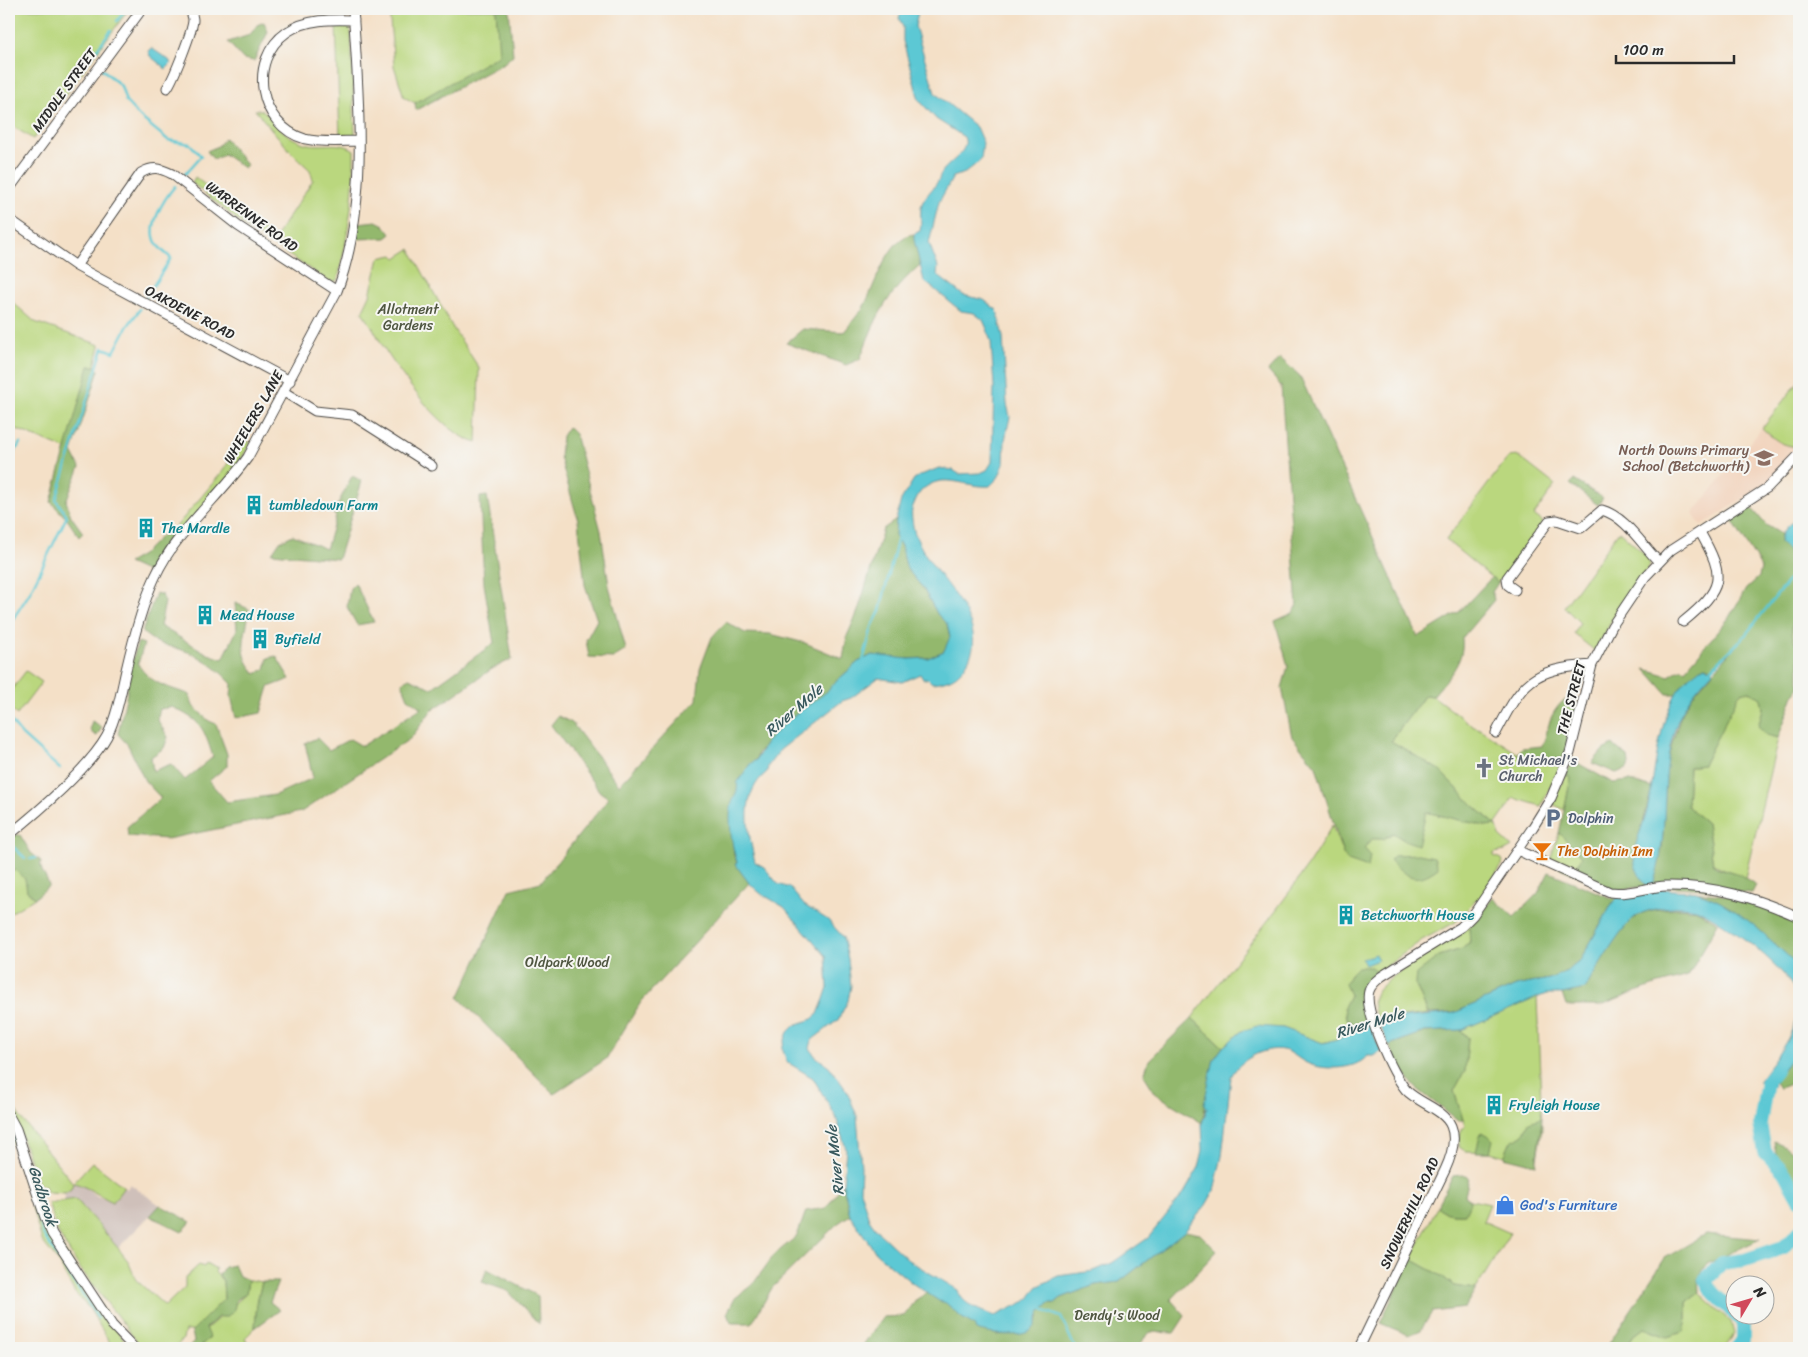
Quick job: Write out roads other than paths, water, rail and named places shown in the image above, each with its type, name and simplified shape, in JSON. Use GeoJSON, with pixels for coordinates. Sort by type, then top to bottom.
{"type":"FeatureCollection","features":[{"type":"Feature","properties":{"kind":"street","name":"MIDDLE STREET"},"geometry":{"type":"LineString","coordinates":[[9,188],[142,9]]}},
{"type":"Feature","properties":{"kind":"street"},"geometry":{"type":"LineString","coordinates":[[167,88],[174,79],[178,61],[191,31],[193,20],[190,9]]}},
{"type":"Feature","properties":{"kind":"street","name":"WHEELERS LANE"},"geometry":{"type":"LineString","coordinates":[[9,835],[41,808],[92,757],[107,735],[117,710],[128,660],[156,575],[177,542],[238,471],[284,392],[337,291],[346,267],[351,242],[358,177],[353,9]]}},
{"type":"Feature","properties":{"kind":"street"},"geometry":{"type":"LineString","coordinates":[[354,20],[304,23],[287,32],[274,44],[265,60],[262,89],[266,106],[273,117],[284,128],[294,134],[314,140],[358,141]]}},
{"type":"Feature","properties":{"kind":"street","name":"WARRENNE ROAD"},"geometry":{"type":"LineString","coordinates":[[76,266],[141,173],[151,168],[160,168],[172,174],[238,226],[337,291]]}},
{"type":"Feature","properties":{"kind":"street","name":"OAKDENE ROAD"},"geometry":{"type":"LineString","coordinates":[[9,219],[76,266],[290,381]]}},
{"type":"Feature","properties":{"kind":"street"},"geometry":{"type":"LineString","coordinates":[[284,392],[315,411],[352,415],[432,466]]}},
{"type":"Feature","properties":{"kind":"street","name":"THE STREET"},"geometry":{"type":"LineString","coordinates":[[1371,1015],[1369,991],[1374,983],[1428,946],[1461,927],[1473,915],[1533,827],[1562,775],[1570,753],[1592,665],[1612,626],[1658,561],[1671,550],[1767,488],[1799,455]]}},
{"type":"Feature","properties":{"kind":"street"},"geometry":{"type":"LineString","coordinates":[[1514,590],[1508,585],[1507,578],[1549,521],[1557,520],[1581,528],[1602,510],[1610,512],[1621,521],[1658,561]]}},
{"type":"Feature","properties":{"kind":"street"},"geometry":{"type":"LineString","coordinates":[[1683,622],[1712,594],[1718,581],[1718,572],[1714,558],[1700,532]]}},
{"type":"Feature","properties":{"kind":"street"},"geometry":{"type":"LineString","coordinates":[[1496,733],[1516,695],[1530,681],[1549,671],[1592,665]]}},
{"type":"Feature","properties":{"kind":"street"},"geometry":{"type":"LineString","coordinates":[[1517,850],[1610,892],[1622,894],[1666,886],[1707,889],[1758,899],[1799,917]]}},
{"type":"Feature","properties":{"kind":"street","name":"SNOWERHILL ROAD"},"geometry":{"type":"LineString","coordinates":[[1359,1348],[1445,1170],[1454,1141],[1451,1125],[1442,1115],[1407,1090],[1385,1049],[1371,1015]]}},
{"type":"Feature","properties":{"kind":"street"},"geometry":{"type":"LineString","coordinates":[[9,1116],[16,1129],[44,1217],[52,1234],[112,1325],[134,1348]]}},
{"type":"Feature","properties":{"kind":"water"},"geometry":{"type":"Polygon","coordinates":[[[902,9],[919,9],[915,26],[935,93],[976,127],[983,143],[981,160],[965,173],[953,177],[939,202],[929,243],[938,267],[937,275],[963,295],[984,300],[997,310],[1003,337],[1007,404],[1010,417],[1005,440],[1004,464],[998,478],[990,486],[952,481],[931,484],[918,495],[912,512],[913,526],[919,543],[964,610],[972,627],[973,644],[965,666],[949,679],[932,683],[928,679],[923,679],[920,674],[902,682],[878,678],[851,698],[842,701],[780,750],[768,766],[767,772],[752,791],[748,814],[748,826],[755,862],[764,867],[778,884],[790,888],[804,905],[828,920],[843,937],[851,986],[848,1001],[838,1020],[812,1040],[810,1048],[815,1056],[829,1066],[847,1091],[857,1116],[861,1167],[860,1190],[869,1219],[879,1233],[908,1260],[958,1290],[963,1299],[973,1307],[995,1316],[1028,1300],[1037,1287],[1058,1276],[1094,1271],[1112,1263],[1148,1238],[1184,1193],[1199,1167],[1203,1150],[1202,1123],[1207,1109],[1204,1103],[1214,1059],[1223,1047],[1242,1031],[1257,1026],[1283,1028],[1323,1043],[1341,1038],[1357,1026],[1368,1021],[1381,1052],[1373,1056],[1367,1056],[1354,1065],[1327,1068],[1318,1067],[1288,1052],[1276,1049],[1253,1056],[1239,1065],[1231,1077],[1222,1156],[1214,1191],[1206,1205],[1185,1231],[1119,1282],[1095,1285],[1061,1298],[1055,1303],[1049,1303],[1040,1313],[1033,1329],[1014,1335],[976,1330],[974,1325],[962,1318],[946,1303],[939,1301],[912,1283],[876,1253],[850,1215],[843,1184],[846,1149],[836,1117],[813,1078],[787,1062],[782,1048],[788,1032],[795,1025],[812,1019],[818,1014],[828,987],[826,956],[784,907],[760,893],[749,883],[735,864],[737,862],[730,826],[730,811],[737,792],[737,783],[750,764],[756,760],[767,741],[791,718],[829,690],[858,662],[872,655],[909,659],[928,658],[944,651],[950,637],[947,624],[938,615],[923,588],[907,569],[901,546],[895,535],[896,520],[901,500],[914,479],[921,475],[939,468],[953,470],[959,474],[980,473],[987,470],[992,462],[994,386],[991,342],[987,329],[983,320],[974,313],[961,311],[924,281],[914,240],[914,234],[920,231],[921,207],[924,200],[939,180],[940,175],[964,148],[965,142],[964,137],[936,119],[919,100],[903,41],[903,27],[899,18],[902,9]]]}},
{"type":"Feature","properties":{"kind":"water"},"geometry":{"type":"Polygon","coordinates":[[[151,48],[169,60],[171,64],[166,69],[150,56],[148,51],[151,48]]]}},
{"type":"Feature","properties":{"kind":"water"},"geometry":{"type":"Polygon","coordinates":[[[1799,518],[1799,562],[1780,542],[1786,528],[1799,518]]]}},
{"type":"Feature","properties":{"kind":"water"},"geometry":{"type":"Polygon","coordinates":[[[1706,666],[1713,671],[1688,702],[1674,731],[1667,765],[1660,860],[1653,885],[1647,886],[1636,867],[1634,853],[1647,810],[1662,729],[1678,691],[1690,676],[1706,666]]]}},
{"type":"Feature","properties":{"kind":"water"},"geometry":{"type":"Polygon","coordinates":[[[1665,889],[1696,892],[1726,905],[1752,923],[1799,966],[1799,1048],[1774,1081],[1773,1087],[1758,1082],[1786,1042],[1796,1020],[1797,997],[1792,986],[1783,973],[1770,960],[1739,935],[1698,910],[1684,907],[1651,910],[1631,920],[1609,949],[1585,989],[1562,994],[1546,994],[1461,1030],[1424,1032],[1389,1045],[1377,1020],[1454,1013],[1516,986],[1549,979],[1567,971],[1580,961],[1613,902],[1618,897],[1665,889]]]}},
{"type":"Feature","properties":{"kind":"water"},"geometry":{"type":"Polygon","coordinates":[[[1375,954],[1378,960],[1365,965],[1362,959],[1375,954]]]}},
{"type":"Feature","properties":{"kind":"waterway"},"geometry":{"type":"LineString","coordinates":[[117,21],[126,9]]}},
{"type":"Feature","properties":{"kind":"waterway"},"geometry":{"type":"LineString","coordinates":[[89,60],[111,30]]}},
{"type":"Feature","properties":{"kind":"waterway"},"geometry":{"type":"LineString","coordinates":[[102,69],[121,86],[126,102],[140,117],[168,140],[190,144],[201,156],[185,174]]}},
{"type":"Feature","properties":{"kind":"waterway"},"geometry":{"type":"LineString","coordinates":[[146,297],[171,258],[157,244],[154,230],[158,213],[175,186]]}},
{"type":"Feature","properties":{"kind":"waterway"},"geometry":{"type":"LineString","coordinates":[[9,625],[29,594],[67,516],[56,500],[103,348],[114,352],[127,327],[140,309]]}},
{"type":"Feature","properties":{"kind":"waterway"},"geometry":{"type":"LineString","coordinates":[[9,462],[20,443]]}},
{"type":"Feature","properties":{"kind":"waterway"},"geometry":{"type":"LineString","coordinates":[[863,661],[872,627],[880,611],[898,537]]}},
{"type":"Feature","properties":{"kind":"waterway"},"geometry":{"type":"LineString","coordinates":[[1710,670],[1743,638],[1799,567]]}},
{"type":"Feature","properties":{"kind":"waterway"},"geometry":{"type":"LineString","coordinates":[[9,719],[22,735],[60,769]]}},
{"type":"Feature","properties":{"kind":"waterway"},"geometry":{"type":"LineString","coordinates":[[9,845],[25,858]]}},
{"type":"Feature","properties":{"kind":"waterway"},"geometry":{"type":"LineString","coordinates":[[30,859],[36,858]]}},
{"type":"Feature","properties":{"kind":"waterway","name":"River Mole"},"geometry":{"type":"LineString","coordinates":[[1776,1070],[1767,1081],[1760,1124],[1765,1152],[1784,1172],[1799,1199]]}},
{"type":"Feature","properties":{"kind":"waterway","name":"Gadbrook"},"geometry":{"type":"LineString","coordinates":[[9,1127],[12,1131],[44,1236],[98,1318]]}},
{"type":"Feature","properties":{"kind":"waterway","name":"River Mole"},"geometry":{"type":"LineString","coordinates":[[1737,1348],[1743,1340],[1743,1322],[1710,1289],[1705,1280],[1722,1263],[1745,1260],[1784,1247],[1799,1232]]}},
{"type":"Feature","properties":{"kind":"waterway"},"geometry":{"type":"LineString","coordinates":[[1042,1308],[1061,1317],[1075,1348]]}},
{"type":"Feature","properties":{"kind":"place","name":"North Downs Primary School (Betchworth)"},"geometry":{"type":"Point","coordinates":[1764,458]}},
{"type":"Feature","properties":{"kind":"place","name":"tumbledown Farm"},"geometry":{"type":"Point","coordinates":[254,505]}},
{"type":"Feature","properties":{"kind":"place","name":"The Mardle"},"geometry":{"type":"Point","coordinates":[146,528]}},
{"type":"Feature","properties":{"kind":"place","name":"Mead House"},"geometry":{"type":"Point","coordinates":[205,615]}},
{"type":"Feature","properties":{"kind":"place","name":"Byfield"},"geometry":{"type":"Point","coordinates":[260,639]}},
{"type":"Feature","properties":{"kind":"place","name":"St Michael's Church"},"geometry":{"type":"Point","coordinates":[1484,768]}},
{"type":"Feature","properties":{"kind":"place","name":"Dolphin"},"geometry":{"type":"Point","coordinates":[1553,818]}},
{"type":"Feature","properties":{"kind":"place","name":"The Dolphin Inn"},"geometry":{"type":"Point","coordinates":[1542,851]}},
{"type":"Feature","properties":{"kind":"place","name":"Betchworth House"},"geometry":{"type":"Point","coordinates":[1346,915]}},
{"type":"Feature","properties":{"kind":"place","name":"Fryleigh House"},"geometry":{"type":"Point","coordinates":[1494,1105]}},
{"type":"Feature","properties":{"kind":"place","name":"God's Furniture"},"geometry":{"type":"Point","coordinates":[1505,1205]}},
{"type":"Feature","properties":{"kind":"park label","name":"Allotment Gardens"},"geometry":{"type":"Point","coordinates":[408,318]}},
{"type":"Feature","properties":{"kind":"park label","name":"Oldpark Wood"},"geometry":{"type":"Point","coordinates":[567,962]}},
{"type":"Feature","properties":{"kind":"park label","name":"Dendy's Wood"},"geometry":{"type":"Point","coordinates":[1117,1315]}}]}
